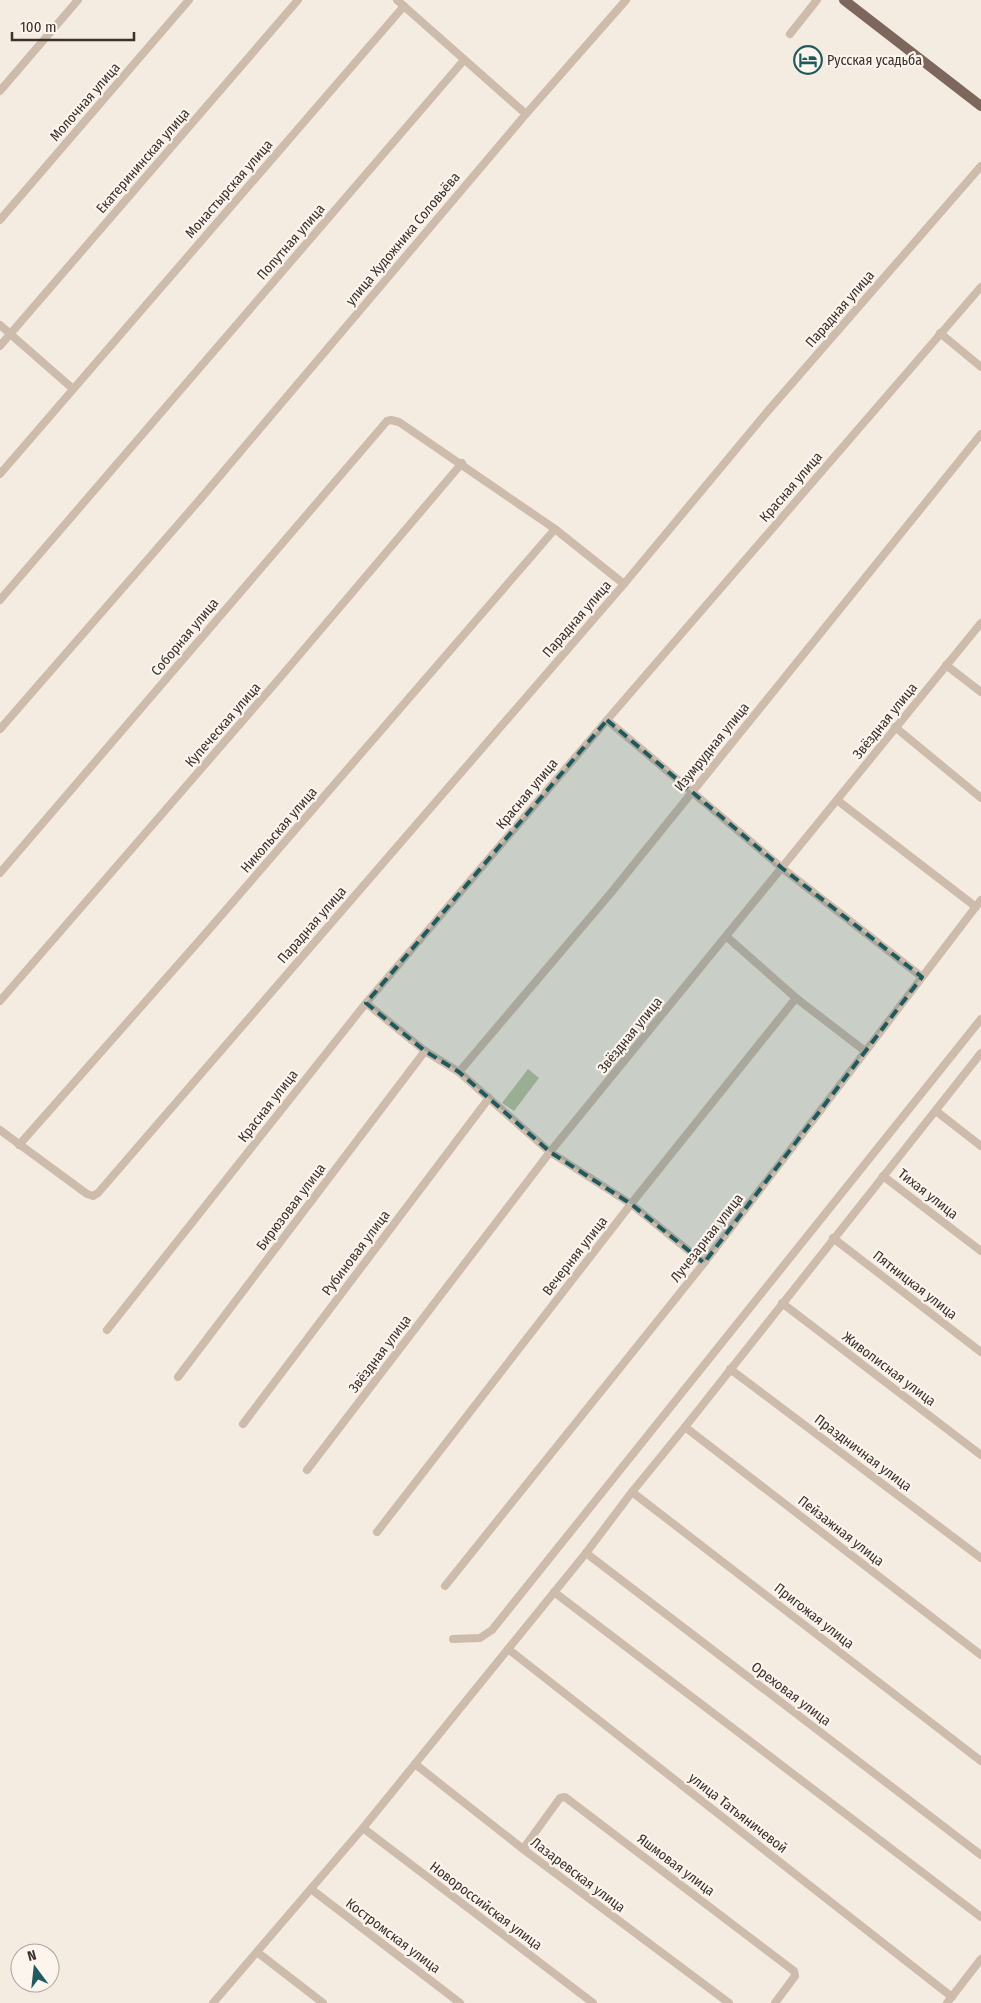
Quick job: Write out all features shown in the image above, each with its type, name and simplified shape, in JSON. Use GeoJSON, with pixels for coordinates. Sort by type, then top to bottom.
{"type":"FeatureCollection","features":[{"type":"Feature","properties":{"kind":"main road"},"geometry":{"type":"LineString","coordinates":[[844,0],[981,106]]}},
{"type":"Feature","properties":{"kind":"street"},"geometry":{"type":"LineString","coordinates":[[0,91],[78,0]]}},
{"type":"Feature","properties":{"kind":"street","name":"Молочная улица"},"geometry":{"type":"LineString","coordinates":[[0,220],[189,0]]}},
{"type":"Feature","properties":{"kind":"street","name":"Екатерининская улица"},"geometry":{"type":"LineString","coordinates":[[0,346],[298,0]]}},
{"type":"Feature","properties":{"kind":"street"},"geometry":{"type":"LineString","coordinates":[[397,0],[526,114]]}},
{"type":"Feature","properties":{"kind":"street","name":"улица Художника Соловьёва"},"geometry":{"type":"LineString","coordinates":[[0,729],[202,497],[526,114],[626,0]]}},
{"type":"Feature","properties":{"kind":"street"},"geometry":{"type":"LineString","coordinates":[[790,34],[817,0]]}},
{"type":"Feature","properties":{"kind":"street","name":"Монастырская улица"},"geometry":{"type":"LineString","coordinates":[[0,474],[72,388],[404,6]]}},
{"type":"Feature","properties":{"kind":"street","name":"Попутная улица"},"geometry":{"type":"LineString","coordinates":[[0,600],[464,60]]}},
{"type":"Feature","properties":{"kind":"street","name":"Парадная улица"},"geometry":{"type":"LineString","coordinates":[[0,1130],[87,1194],[93,1196],[98,1193],[624,584],[767,412],[981,166]]}},
{"type":"Feature","properties":{"kind":"street","name":"Красная улица"},"geometry":{"type":"LineString","coordinates":[[107,1330],[366,1003],[607,720],[981,288]]}},
{"type":"Feature","properties":{"kind":"street"},"geometry":{"type":"LineString","coordinates":[[0,325],[9,336],[72,388]]}},
{"type":"Feature","properties":{"kind":"street"},"geometry":{"type":"LineString","coordinates":[[940,334],[981,367]]}},
{"type":"Feature","properties":{"kind":"street","name":"Парадная улица"},"geometry":{"type":"LineString","coordinates":[[391,420],[399,422],[462,463],[556,529],[624,584]]}},
{"type":"Feature","properties":{"kind":"street","name":"Соборная улица"},"geometry":{"type":"LineString","coordinates":[[0,873],[377,431],[387,421],[391,420]]}},
{"type":"Feature","properties":{"kind":"street","name":"Изумрудная улица"},"geometry":{"type":"LineString","coordinates":[[459,1072],[610,894],[981,434]]}},
{"type":"Feature","properties":{"kind":"street","name":"Купеческая улица"},"geometry":{"type":"LineString","coordinates":[[0,1001],[278,680],[462,463]]}},
{"type":"Feature","properties":{"kind":"street","name":"Никольская улица"},"geometry":{"type":"LineString","coordinates":[[19,1145],[206,933],[556,529]]}},
{"type":"Feature","properties":{"kind":"street","name":"Звёздная улица"},"geometry":{"type":"LineString","coordinates":[[307,1470],[550,1152],[981,624]]}},
{"type":"Feature","properties":{"kind":"street"},"geometry":{"type":"LineString","coordinates":[[946,665],[981,692]]}},
{"type":"Feature","properties":{"kind":"street"},"geometry":{"type":"LineString","coordinates":[[607,720],[782,868],[922,977]]}},
{"type":"Feature","properties":{"kind":"street"},"geometry":{"type":"LineString","coordinates":[[896,727],[981,798]]}},
{"type":"Feature","properties":{"kind":"street"},"geometry":{"type":"LineString","coordinates":[[837,800],[976,907]]}},
{"type":"Feature","properties":{"kind":"street","name":"Лучезарная улица"},"geometry":{"type":"LineString","coordinates":[[445,1586],[704,1263],[981,900]]}},
{"type":"Feature","properties":{"kind":"street"},"geometry":{"type":"LineString","coordinates":[[727,937],[796,998],[865,1051]]}},
{"type":"Feature","properties":{"kind":"street","name":"Вечерняя улица"},"geometry":{"type":"LineString","coordinates":[[377,1532],[631,1204],[796,998]]}},
{"type":"Feature","properties":{"kind":"street"},"geometry":{"type":"LineString","coordinates":[[366,1003],[425,1051],[459,1072],[550,1152],[631,1204],[704,1263]]}},
{"type":"Feature","properties":{"kind":"street"},"geometry":{"type":"LineString","coordinates":[[453,1639],[480,1638],[492,1630],[981,1019]]}},
{"type":"Feature","properties":{"kind":"street","name":"Бирюзовая улица"},"geometry":{"type":"LineString","coordinates":[[178,1377],[425,1051]]}},
{"type":"Feature","properties":{"kind":"street"},"geometry":{"type":"LineString","coordinates":[[213,2003],[363,1828],[586,1553],[632,1492],[685,1428],[730,1368],[981,1053]]}},
{"type":"Feature","properties":{"kind":"street","name":"Рубиновая улица"},"geometry":{"type":"LineString","coordinates":[[243,1424],[489,1098]]}},
{"type":"Feature","properties":{"kind":"street"},"geometry":{"type":"LineString","coordinates":[[936,1111],[981,1146]]}},
{"type":"Feature","properties":{"kind":"street","name":"Тихая улица"},"geometry":{"type":"LineString","coordinates":[[883,1176],[981,1251]]}},
{"type":"Feature","properties":{"kind":"street","name":"Пятницкая улица"},"geometry":{"type":"LineString","coordinates":[[833,1238],[981,1352]]}},
{"type":"Feature","properties":{"kind":"street","name":"Живописная улица"},"geometry":{"type":"LineString","coordinates":[[782,1303],[981,1455]]}},
{"type":"Feature","properties":{"kind":"street","name":"Праздничная улица"},"geometry":{"type":"LineString","coordinates":[[730,1368],[981,1558]]}},
{"type":"Feature","properties":{"kind":"street","name":"Пейзажная улица"},"geometry":{"type":"LineString","coordinates":[[685,1428],[981,1655]]}},
{"type":"Feature","properties":{"kind":"street","name":"Пригожая улица"},"geometry":{"type":"LineString","coordinates":[[632,1492],[981,1761]]}},
{"type":"Feature","properties":{"kind":"street","name":"Ореховая улица"},"geometry":{"type":"LineString","coordinates":[[586,1553],[981,1856]]}},
{"type":"Feature","properties":{"kind":"street"},"geometry":{"type":"LineString","coordinates":[[554,1592],[981,1917]]}},
{"type":"Feature","properties":{"kind":"street","name":"улица Татьяничевой"},"geometry":{"type":"LineString","coordinates":[[508,1649],[950,2000]]}},
{"type":"Feature","properties":{"kind":"street","name":"Лазаревская улица"},"geometry":{"type":"LineString","coordinates":[[415,1764],[523,1849],[729,2003]]}},
{"type":"Feature","properties":{"kind":"street","name":"Яшмовая улица"},"geometry":{"type":"LineString","coordinates":[[523,1849],[560,1798],[565,1797],[794,1971],[795,1976],[775,2003]]}},
{"type":"Feature","properties":{"kind":"street","name":"Новороссийская улица"},"geometry":{"type":"LineString","coordinates":[[363,1828],[593,2003]]}},
{"type":"Feature","properties":{"kind":"street","name":"Костромская улица"},"geometry":{"type":"LineString","coordinates":[[311,1889],[460,2003]]}},
{"type":"Feature","properties":{"kind":"street"},"geometry":{"type":"LineString","coordinates":[[256,1952],[323,2003]]}},
{"type":"Feature","properties":{"kind":"street"},"geometry":{"type":"LineString","coordinates":[[950,2000],[981,1959]]}},
{"type":"Feature","properties":{"kind":"highlighted area"},"geometry":{"type":"Polygon","coordinates":[[[607,720],[782,868],[922,977],[704,1263],[631,1204],[550,1152],[459,1072],[425,1051],[366,1003],[607,720]]]}},
{"type":"Feature","properties":{"kind":"green space"},"geometry":{"type":"Polygon","coordinates":[[[528,1069],[539,1078],[514,1111],[502,1103],[528,1069]]]}},
{"type":"Feature","properties":{"kind":"place","name":"Русская усадьба"},"geometry":{"type":"Point","coordinates":[808,60]}}]}
